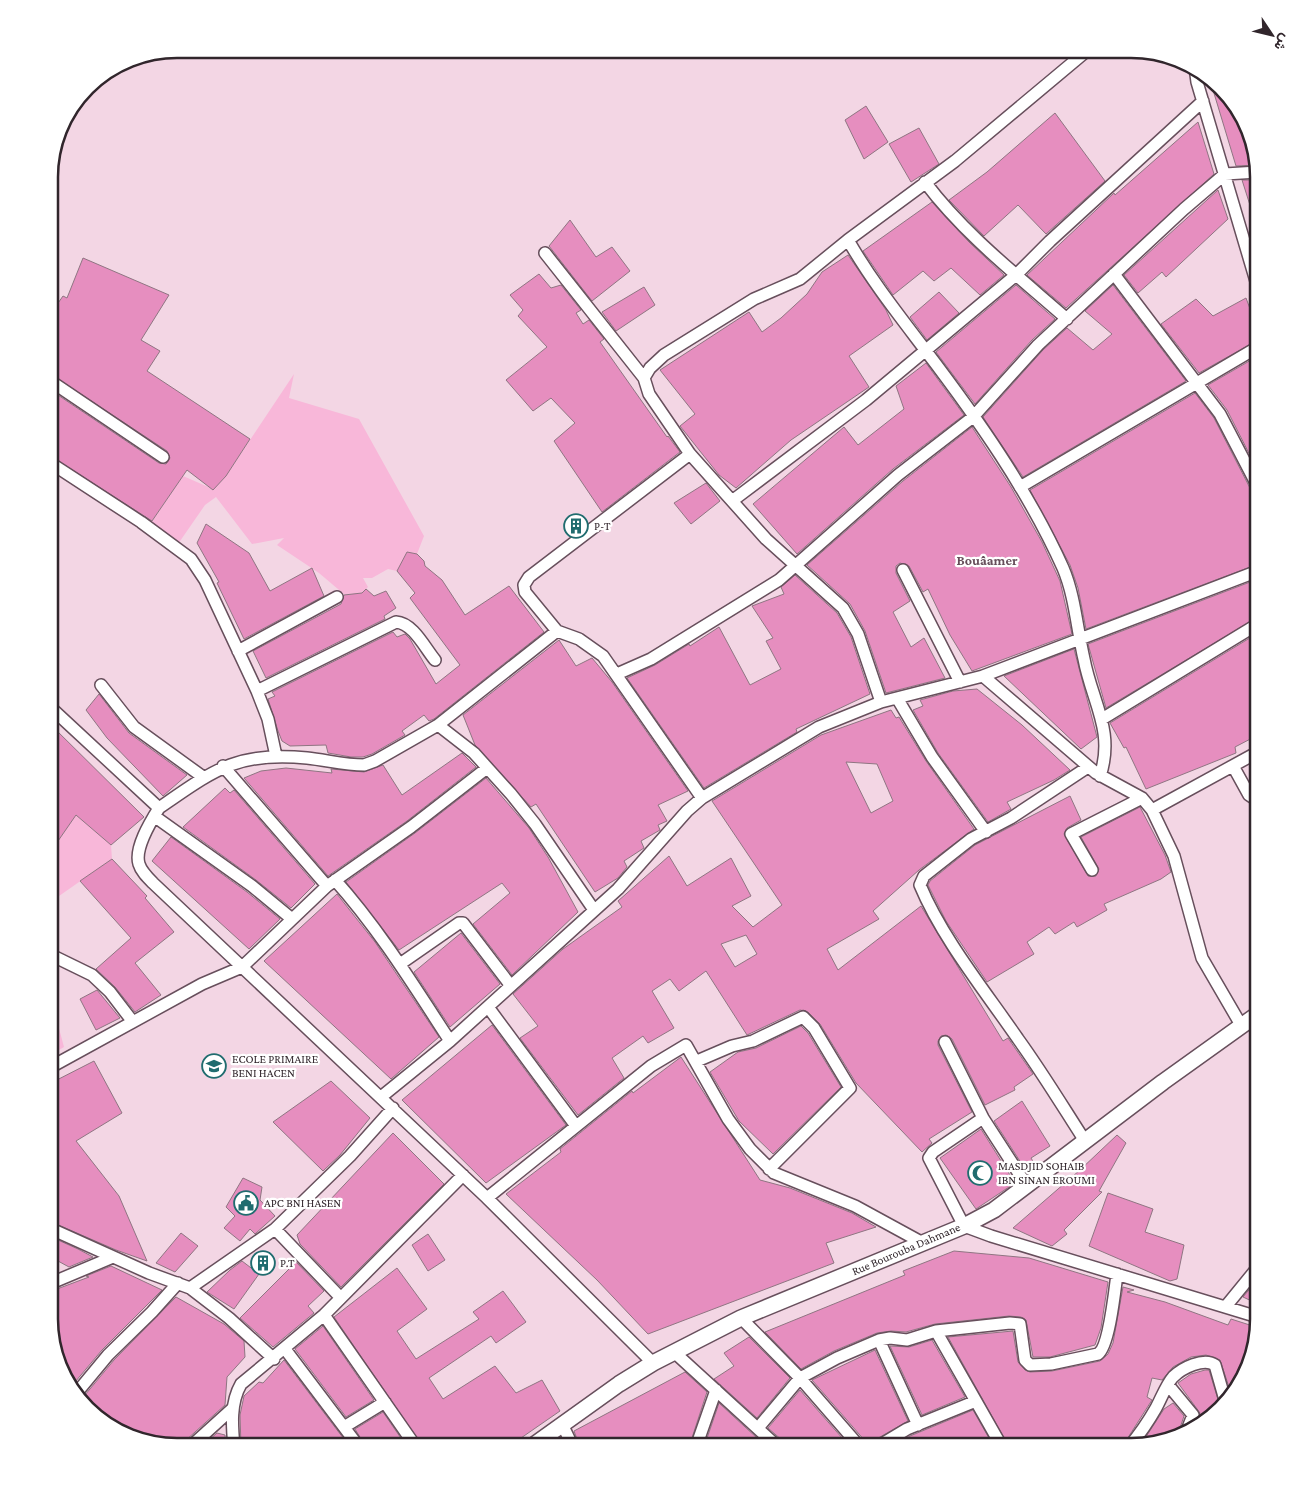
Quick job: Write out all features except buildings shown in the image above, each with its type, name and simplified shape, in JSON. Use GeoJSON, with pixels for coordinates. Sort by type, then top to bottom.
{"type":"FeatureCollection","features":[{"type":"Feature","properties":{"kind":"street"},"geometry":{"type":"LineString","coordinates":[[644,378],[650,368],[664,355],[754,299],[800,279],[848,240],[955,161],[1078,58]]}},
{"type":"Feature","properties":{"kind":"street"},"geometry":{"type":"LineString","coordinates":[[1196,77],[1250,258]]}},
{"type":"Feature","properties":{"kind":"street"},"geometry":{"type":"LineString","coordinates":[[732,501],[926,351],[1016,275],[1050,241],[1203,101]]}},
{"type":"Feature","properties":{"kind":"street"},"geometry":{"type":"LineString","coordinates":[[616,674],[651,659],[779,580],[898,475],[973,417],[1038,345],[1184,209],[1226,174],[1249,173]]}},
{"type":"Feature","properties":{"kind":"street"},"geometry":{"type":"LineString","coordinates":[[925,182],[940,202],[1016,275],[1067,319]]}},
{"type":"Feature","properties":{"kind":"street"},"geometry":{"type":"LineString","coordinates":[[848,240],[867,273],[926,351],[1020,487],[1063,569],[1081,637],[1084,660],[1102,719],[1106,747],[1105,762],[1100,776]]}},
{"type":"Feature","properties":{"kind":"street"},"geometry":{"type":"LineString","coordinates":[[545,253],[644,378],[649,394],[690,454],[766,539],[843,608],[858,634],[880,702]]}},
{"type":"Feature","properties":{"kind":"street"},"geometry":{"type":"LineString","coordinates":[[1114,274],[1220,414],[1250,470]]}},
{"type":"Feature","properties":{"kind":"street"},"geometry":{"type":"LineString","coordinates":[[1020,487],[1250,352]]}},
{"type":"Feature","properties":{"kind":"street"},"geometry":{"type":"LineString","coordinates":[[58,386],[163,457]]}},
{"type":"Feature","properties":{"kind":"street"},"geometry":{"type":"LineString","coordinates":[[690,454],[529,577],[524,585],[525,592],[557,631],[589,645],[603,656],[702,798]]}},
{"type":"Feature","properties":{"kind":"street"},"geometry":{"type":"LineString","coordinates":[[58,468],[127,513],[191,559],[205,580],[257,691],[268,719],[276,756]]}},
{"type":"Feature","properties":{"kind":"street"},"geometry":{"type":"LineString","coordinates":[[903,570],[960,682]]}},
{"type":"Feature","properties":{"kind":"street"},"geometry":{"type":"LineString","coordinates":[[381,1097],[488,1007],[618,889],[687,811],[702,798],[819,727],[880,702],[982,676],[1250,574]]}},
{"type":"Feature","properties":{"kind":"street"},"geometry":{"type":"LineString","coordinates":[[238,651],[338,597]]}},
{"type":"Feature","properties":{"kind":"street"},"geometry":{"type":"LineString","coordinates":[[257,691],[396,622],[401,622],[410,629],[434,660]]}},
{"type":"Feature","properties":{"kind":"street"},"geometry":{"type":"LineString","coordinates":[[1102,719],[1250,629]]}},
{"type":"Feature","properties":{"kind":"street"},"geometry":{"type":"LineString","coordinates":[[557,631],[438,725],[375,761],[364,764],[276,756],[257,757],[223,766],[203,777],[156,812],[138,852],[138,862],[142,872],[487,1198],[653,1363]]}},
{"type":"Feature","properties":{"kind":"street"},"geometry":{"type":"LineString","coordinates":[[982,676],[1088,768],[1142,798],[1152,810],[1174,856],[1202,958],[1241,1025]]}},
{"type":"Feature","properties":{"kind":"street"},"geometry":{"type":"LineString","coordinates":[[101,685],[134,727],[203,777]]}},
{"type":"Feature","properties":{"kind":"street"},"geometry":{"type":"LineString","coordinates":[[897,698],[932,757],[986,832]]}},
{"type":"Feature","properties":{"kind":"street"},"geometry":{"type":"LineString","coordinates":[[58,715],[156,812],[292,919]]}},
{"type":"Feature","properties":{"kind":"street"},"geometry":{"type":"LineString","coordinates":[[438,725],[474,753],[536,824],[594,910]]}},
{"type":"Feature","properties":{"kind":"street"},"geometry":{"type":"LineString","coordinates":[[1152,810],[1250,756]]}},
{"type":"Feature","properties":{"kind":"street"},"geometry":{"type":"LineString","coordinates":[[223,766],[331,883],[361,909],[450,1040]]}},
{"type":"Feature","properties":{"kind":"street"},"geometry":{"type":"LineString","coordinates":[[1233,766],[1250,796]]}},
{"type":"Feature","properties":{"kind":"street"},"geometry":{"type":"LineString","coordinates":[[58,1063],[202,984],[242,967],[331,883],[411,827],[487,768]]}},
{"type":"Feature","properties":{"kind":"street"},"geometry":{"type":"LineString","coordinates":[[1084,1141],[1033,1061],[993,1006],[942,924],[920,884],[924,876],[960,846],[986,832],[1088,768]]}},
{"type":"Feature","properties":{"kind":"street"},"geometry":{"type":"LineString","coordinates":[[1092,870],[1071,834],[1142,798]]}},
{"type":"Feature","properties":{"kind":"street"},"geometry":{"type":"LineString","coordinates":[[400,964],[459,923],[463,923],[511,986]]}},
{"type":"Feature","properties":{"kind":"street"},"geometry":{"type":"LineString","coordinates":[[58,959],[92,976],[110,992],[134,1022]]}},
{"type":"Feature","properties":{"kind":"street"},"geometry":{"type":"LineString","coordinates":[[488,1007],[576,1126]]}},
{"type":"Feature","properties":{"kind":"street"},"geometry":{"type":"LineString","coordinates":[[697,1061],[732,1046],[753,1041],[803,1017],[814,1028],[850,1088],[769,1169]]}},
{"type":"Feature","properties":{"kind":"street","name":"Rue Bourouba Dahmane"},"geometry":{"type":"LineString","coordinates":[[545,1438],[619,1384],[674,1352],[741,1318],[964,1226],[994,1210],[1084,1141],[1250,1019]]}},
{"type":"Feature","properties":{"kind":"street"},"geometry":{"type":"LineString","coordinates":[[945,1042],[983,1118],[1027,1186]]}},
{"type":"Feature","properties":{"kind":"street"},"geometry":{"type":"LineString","coordinates":[[487,1198],[651,1066],[682,1046],[689,1047],[728,1119],[769,1169],[783,1179],[855,1206],[922,1242]]}},
{"type":"Feature","properties":{"kind":"street"},"geometry":{"type":"LineString","coordinates":[[190,1288],[275,1229],[350,1156],[392,1108]]}},
{"type":"Feature","properties":{"kind":"street"},"geometry":{"type":"LineString","coordinates":[[983,1118],[933,1152],[929,1158],[964,1226],[991,1236],[1250,1313]]}},
{"type":"Feature","properties":{"kind":"street"},"geometry":{"type":"LineString","coordinates":[[234,1438],[232,1409],[236,1393],[242,1384],[286,1349],[324,1315],[463,1175]]}},
{"type":"Feature","properties":{"kind":"street"},"geometry":{"type":"LineString","coordinates":[[275,1229],[340,1298]]}},
{"type":"Feature","properties":{"kind":"street"},"geometry":{"type":"LineString","coordinates":[[58,1232],[190,1288],[229,1318],[274,1359]]}},
{"type":"Feature","properties":{"kind":"street"},"geometry":{"type":"LineString","coordinates":[[58,1280],[113,1257]]}},
{"type":"Feature","properties":{"kind":"street"},"geometry":{"type":"LineString","coordinates":[[758,1428],[800,1378],[837,1358],[879,1340],[890,1338],[907,1340],[936,1331],[1020,1324],[1025,1360],[1030,1365],[1051,1364],[1098,1354],[1102,1352],[1106,1339],[1117,1274]]}},
{"type":"Feature","properties":{"kind":"street"},"geometry":{"type":"LineString","coordinates":[[1227,1306],[1250,1277]]}},
{"type":"Feature","properties":{"kind":"street"},"geometry":{"type":"LineString","coordinates":[[80,1389],[108,1355],[152,1312],[178,1283]]}},
{"type":"Feature","properties":{"kind":"street"},"geometry":{"type":"LineString","coordinates":[[324,1315],[410,1438]]}},
{"type":"Feature","properties":{"kind":"street"},"geometry":{"type":"LineString","coordinates":[[741,1318],[800,1378],[852,1438]]}},
{"type":"Feature","properties":{"kind":"street"},"geometry":{"type":"LineString","coordinates":[[936,1331],[997,1438]]}},
{"type":"Feature","properties":{"kind":"street"},"geometry":{"type":"LineString","coordinates":[[879,1340],[918,1425]]}},
{"type":"Feature","properties":{"kind":"street"},"geometry":{"type":"LineString","coordinates":[[286,1349],[352,1438]]}},
{"type":"Feature","properties":{"kind":"street"},"geometry":{"type":"LineString","coordinates":[[674,1352],[767,1438]]}},
{"type":"Feature","properties":{"kind":"street"},"geometry":{"type":"LineString","coordinates":[[1136,1438],[1148,1424],[1169,1386],[1179,1373],[1196,1364],[1206,1361],[1216,1365],[1224,1393]]}},
{"type":"Feature","properties":{"kind":"street"},"geometry":{"type":"LineString","coordinates":[[1169,1386],[1193,1416],[1191,1422]]}},
{"type":"Feature","properties":{"kind":"street"},"geometry":{"type":"LineString","coordinates":[[699,1438],[716,1390]]}},
{"type":"Feature","properties":{"kind":"street"},"geometry":{"type":"LineString","coordinates":[[891,1438],[901,1432],[976,1401]]}},
{"type":"Feature","properties":{"kind":"street"},"geometry":{"type":"LineString","coordinates":[[344,1427],[385,1402]]}},
{"type":"Feature","properties":{"kind":"street"},"geometry":{"type":"LineString","coordinates":[[200,1438],[232,1409]]}},
{"type":"Feature","properties":{"kind":"street"},"geometry":{"type":"LineString","coordinates":[[563,1426],[569,1438]]}},
{"type":"Feature","properties":{"kind":"shaded area"},"geometry":{"type":"Polygon","coordinates":[[[294,374],[289,398],[359,419],[424,536],[417,554],[407,552],[397,571],[388,569],[372,578],[363,578],[368,587],[362,593],[345,595],[319,573],[277,545],[284,538],[252,544],[216,497],[205,505],[178,544],[151,523],[183,476],[213,489],[226,476],[294,374]]]}},
{"type":"Feature","properties":{"kind":"shaded area"},"geometry":{"type":"Polygon","coordinates":[[[76,815],[111,845],[112,859],[58,897],[58,841],[76,815]]]}},
{"type":"Feature","properties":{"kind":"shaded area"},"geometry":{"type":"Polygon","coordinates":[[[58,1025],[64,1047],[58,1051],[58,1025]]]}},
{"type":"Feature","properties":{"kind":"place","name":"P-T"},"geometry":{"type":"Point","coordinates":[576,526]}},
{"type":"Feature","properties":{"kind":"place","name":"ECOLE PRIMAIRE BENI HACEN"},"geometry":{"type":"Point","coordinates":[214,1066]}},
{"type":"Feature","properties":{"kind":"place","name":"MASDJID SOHAIB IBN SINAN EROUMI"},"geometry":{"type":"Point","coordinates":[980,1173]}},
{"type":"Feature","properties":{"kind":"place","name":"APC BNI HASEN"},"geometry":{"type":"Point","coordinates":[246,1203]}},
{"type":"Feature","properties":{"kind":"place","name":"P.T"},"geometry":{"type":"Point","coordinates":[263,1263]}},
{"type":"Feature","properties":{"kind":"district","name":"Bouâamer"},"geometry":{"type":"Point","coordinates":[987,560]}}]}
